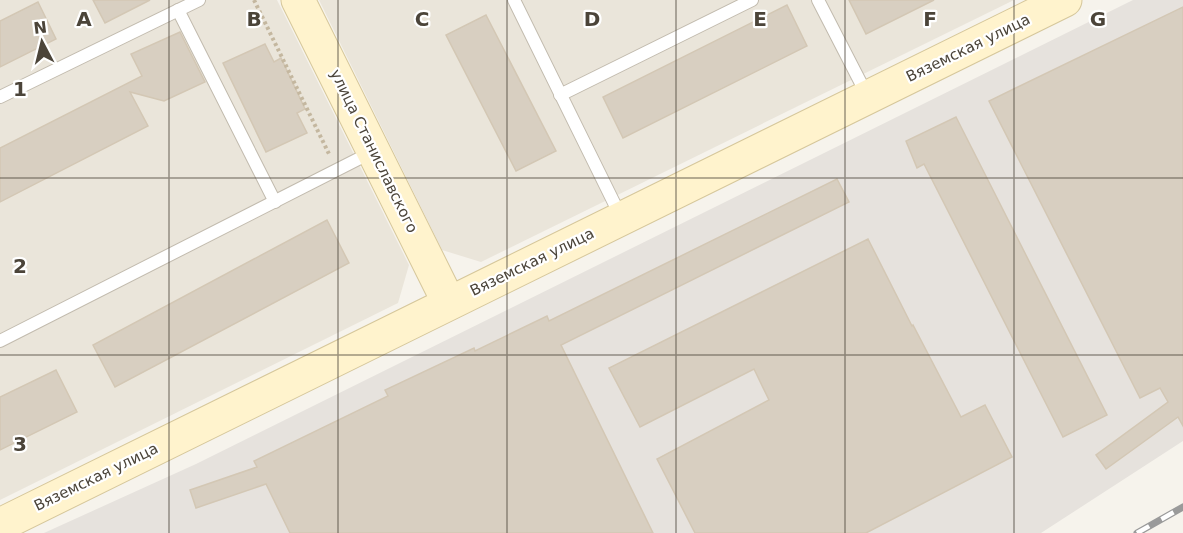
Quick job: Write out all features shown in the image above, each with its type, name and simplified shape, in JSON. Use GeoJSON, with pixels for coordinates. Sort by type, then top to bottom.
{"type":"FeatureCollection","features":[{"type":"Feature","properties":{"kind":"main road","name":"улица Станиславского"},"geometry":{"type":"LineString","coordinates":[[298,0],[449,303]]}},
{"type":"Feature","properties":{"kind":"main road","name":"Вяземская улица"},"geometry":{"type":"LineString","coordinates":[[0,525],[1065,0]]}},
{"type":"Feature","properties":{"kind":"lane"},"geometry":{"type":"LineString","coordinates":[[0,97],[199,0]]}},
{"type":"Feature","properties":{"kind":"lane"},"geometry":{"type":"LineString","coordinates":[[514,0],[621,218]]}},
{"type":"Feature","properties":{"kind":"lane"},"geometry":{"type":"LineString","coordinates":[[560,95],[752,0]]}},
{"type":"Feature","properties":{"kind":"lane"},"geometry":{"type":"LineString","coordinates":[[818,0],[868,97]]}},
{"type":"Feature","properties":{"kind":"lane"},"geometry":{"type":"LineString","coordinates":[[178,10],[275,202]]}},
{"type":"Feature","properties":{"kind":"lane"},"geometry":{"type":"LineString","coordinates":[[0,341],[373,151]]}},
{"type":"Feature","properties":{"kind":"path"},"geometry":{"type":"LineString","coordinates":[[254,0],[337,170]]}},
{"type":"Feature","properties":{"kind":"shaded area"},"geometry":{"type":"Polygon","coordinates":[[[0,0],[277,0],[409,265],[398,303],[0,500],[0,0]]]}},
{"type":"Feature","properties":{"kind":"shaded area"},"geometry":{"type":"Polygon","coordinates":[[[319,0],[1014,0],[481,262],[442,250],[319,0]]]}},
{"type":"Feature","properties":{"kind":"shaded area"},"geometry":{"type":"Polygon","coordinates":[[[1133,0],[1183,0],[1183,441],[1041,533],[44,533],[196,464],[1133,0]]]}},
{"type":"Feature","properties":{"kind":"building"},"geometry":{"type":"Polygon","coordinates":[[[93,0],[150,0],[105,23],[93,0]]]}},
{"type":"Feature","properties":{"kind":"building"},"geometry":{"type":"Polygon","coordinates":[[[849,0],[934,0],[866,34],[849,0]]]}},
{"type":"Feature","properties":{"kind":"building"},"geometry":{"type":"Polygon","coordinates":[[[38,2],[56,39],[0,67],[0,21],[38,2]]]}},
{"type":"Feature","properties":{"kind":"building"},"geometry":{"type":"Polygon","coordinates":[[[787,5],[807,46],[623,138],[603,97],[787,5]]]}},
{"type":"Feature","properties":{"kind":"building"},"geometry":{"type":"Polygon","coordinates":[[[1183,7],[1183,426],[1178,417],[1106,469],[1096,455],[1168,402],[1160,388],[1140,398],[989,101],[1183,7]]]}},
{"type":"Feature","properties":{"kind":"building"},"geometry":{"type":"Polygon","coordinates":[[[486,15],[556,151],[516,171],[446,35],[486,15]]]}},
{"type":"Feature","properties":{"kind":"building"},"geometry":{"type":"Polygon","coordinates":[[[180,32],[205,82],[164,101],[130,92],[148,126],[0,202],[0,148],[142,76],[131,54],[180,32]]]}},
{"type":"Feature","properties":{"kind":"building"},"geometry":{"type":"Polygon","coordinates":[[[265,44],[274,62],[281,58],[305,109],[297,113],[307,133],[266,152],[223,63],[265,44]]]}},
{"type":"Feature","properties":{"kind":"building"},"geometry":{"type":"Polygon","coordinates":[[[956,117],[1107,415],[1063,437],[924,164],[917,168],[906,141],[956,117]]]}},
{"type":"Feature","properties":{"kind":"building"},"geometry":{"type":"Polygon","coordinates":[[[837,179],[849,202],[561,345],[653,533],[290,533],[266,484],[196,508],[190,490],[257,467],[254,461],[388,396],[385,390],[474,348],[475,351],[547,316],[549,321],[837,179]]]}},
{"type":"Feature","properties":{"kind":"building"},"geometry":{"type":"Polygon","coordinates":[[[327,220],[349,263],[115,387],[93,345],[327,220]]]}},
{"type":"Feature","properties":{"kind":"building"},"geometry":{"type":"Polygon","coordinates":[[[868,239],[961,417],[985,405],[1012,457],[866,533],[695,533],[657,459],[769,400],[754,369],[640,427],[609,368],[868,239]]]}},
{"type":"Feature","properties":{"kind":"building"},"geometry":{"type":"Polygon","coordinates":[[[56,370],[77,412],[0,450],[0,397],[56,370]]]}},
{"type":"Feature","properties":{"kind":"railway"},"geometry":{"type":"LineString","coordinates":[[1137,533],[1183,507]]}}]}
